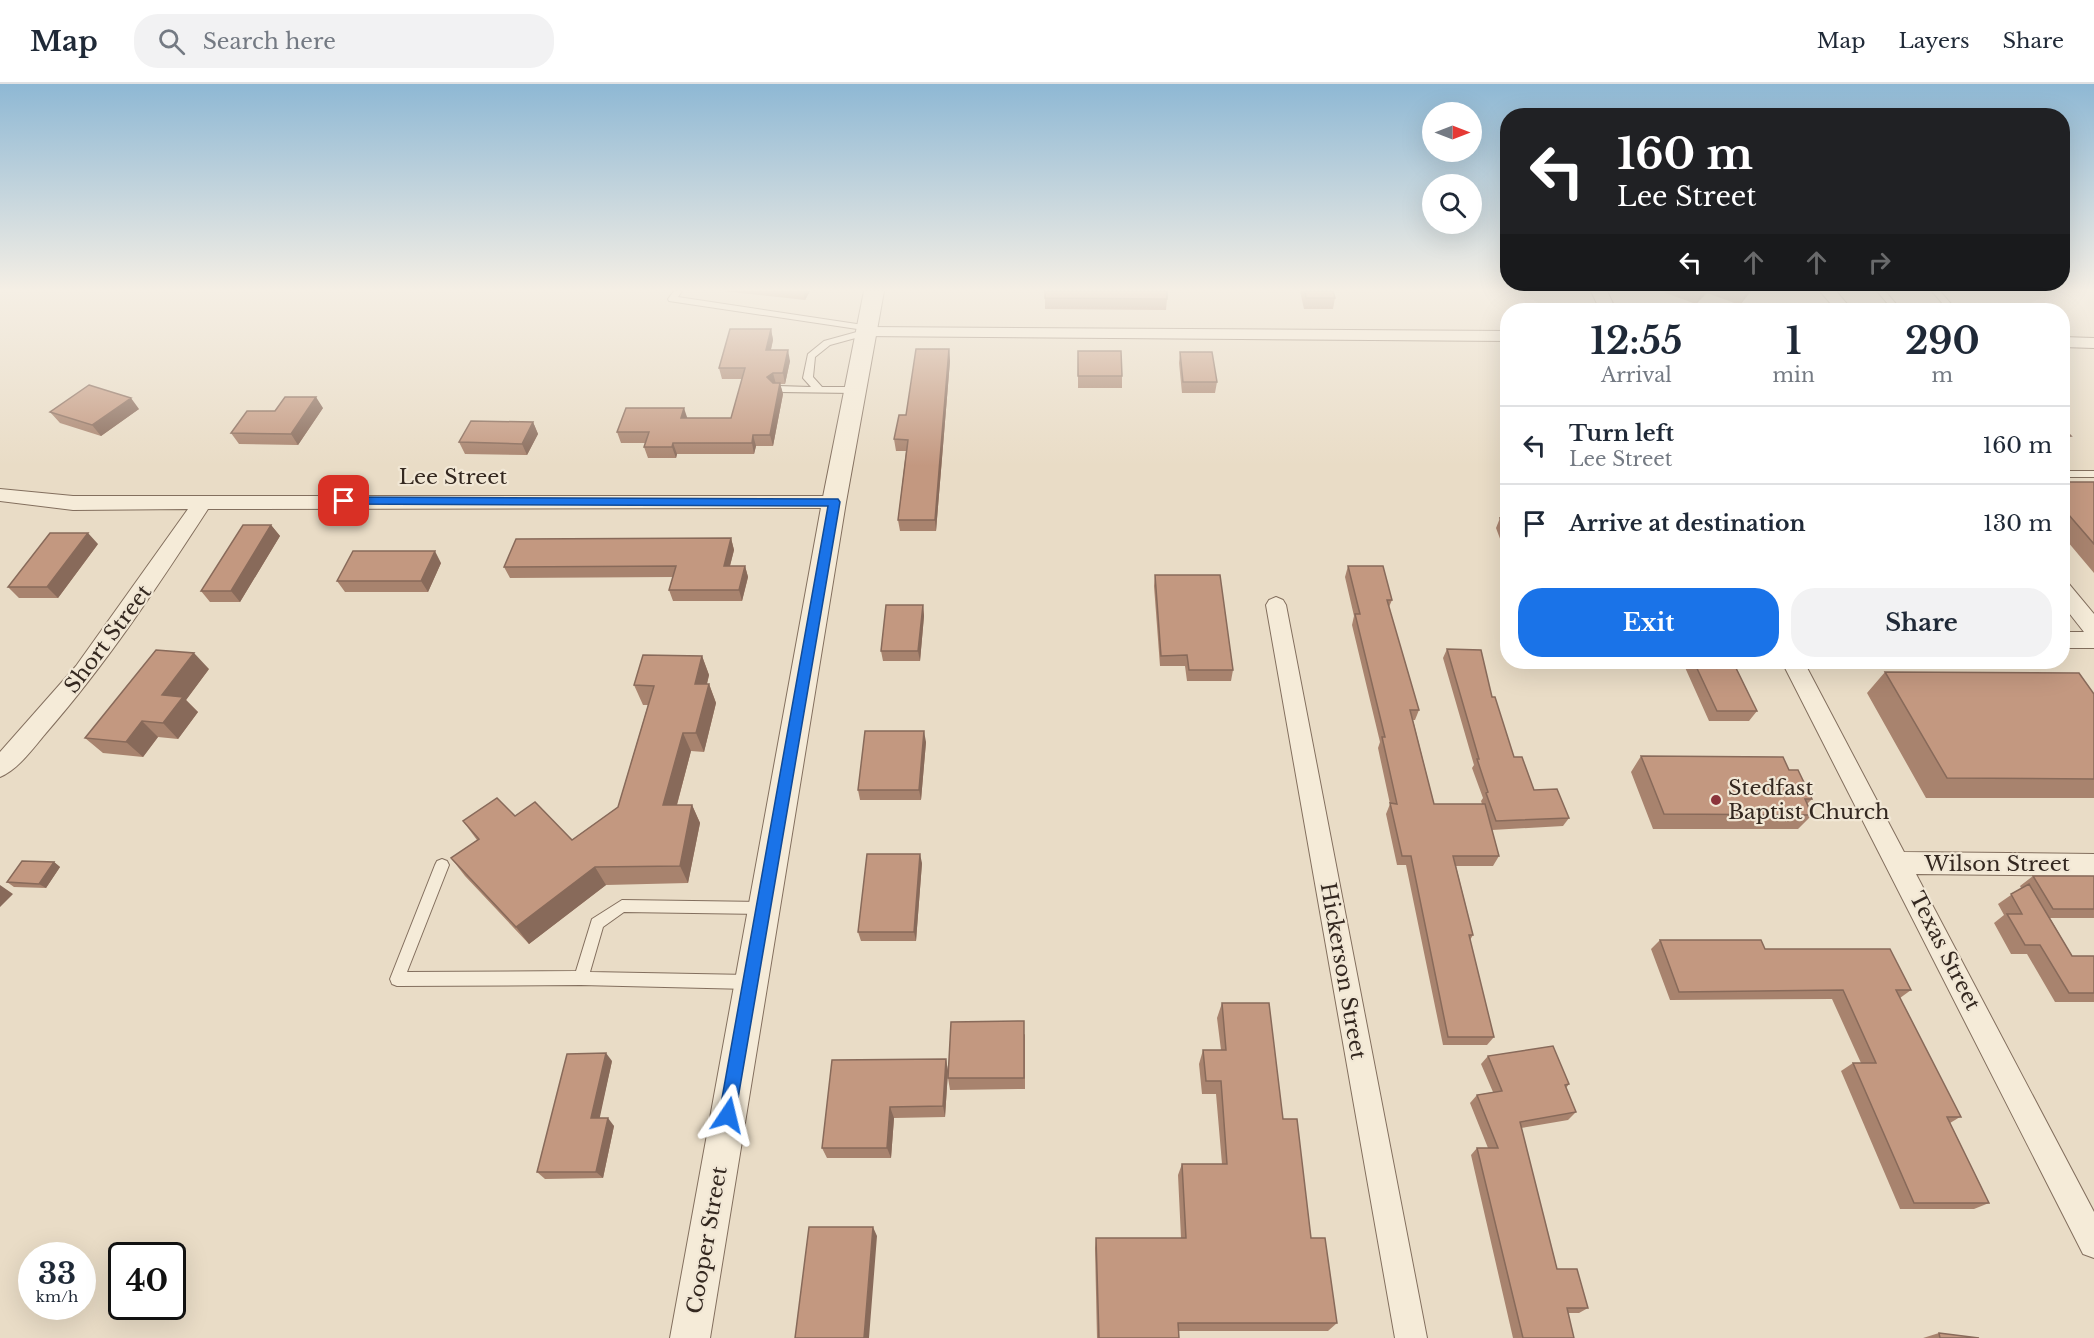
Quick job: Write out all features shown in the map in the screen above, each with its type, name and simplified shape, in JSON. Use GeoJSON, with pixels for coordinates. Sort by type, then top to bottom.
{"type":"FeatureCollection","features":[{"type":"Feature","properties":{"kind":"street","name":"Cooper Street"},"geometry":{"type":"LineString","coordinates":[[690,1338],[834,502],[863,350]]}},
{"type":"Feature","properties":{"kind":"street","name":"Lee Street"},"geometry":{"type":"LineString","coordinates":[[0,495],[72,503],[204,501],[834,502]]}},
{"type":"Feature","properties":{"kind":"street","name":"Short Street"},"geometry":{"type":"LineString","coordinates":[[0,767],[57,706],[114,637],[204,501]]}},
{"type":"Feature","properties":{"kind":"street"},"geometry":{"type":"LineString","coordinates":[[2070,599],[2094,629]]}},
{"type":"Feature","properties":{"kind":"street","name":"Hickerson Street"},"geometry":{"type":"LineString","coordinates":[[1276,605],[1411,1338]]}},
{"type":"Feature","properties":{"kind":"street"},"geometry":{"type":"LineString","coordinates":[[2070,640],[2094,640]]}},
{"type":"Feature","properties":{"kind":"street","name":"Texas Street"},"geometry":{"type":"LineString","coordinates":[[1797,669],[1900,863],[2094,1243]]}},
{"type":"Feature","properties":{"kind":"street","name":"Wilson Street"},"geometry":{"type":"LineString","coordinates":[[1900,863],[2094,865]]}},
{"type":"Feature","properties":{"kind":"lane"},"geometry":{"type":"LineString","coordinates":[[819,350],[811,356],[808,378],[819,389]]}},
{"type":"Feature","properties":{"kind":"lane"},"geometry":{"type":"LineString","coordinates":[[777,389],[854,390]]}},
{"type":"Feature","properties":{"kind":"lane"},"geometry":{"type":"LineString","coordinates":[[2070,474],[2094,474]]}},
{"type":"Feature","properties":{"kind":"lane"},"geometry":{"type":"LineString","coordinates":[[442,865],[397,979],[581,978],[751,982]]}},
{"type":"Feature","properties":{"kind":"lane"},"geometry":{"type":"LineString","coordinates":[[581,978],[597,923],[622,906],[764,908]]}},
{"type":"Feature","properties":{"kind":"building"},"geometry":{"type":"Polygon","coordinates":[[[724,350],[788,350],[783,373],[773,373],[767,377],[773,383],[780,383],[770,435],[753,435],[752,443],[673,443],[672,447],[644,447],[649,432],[617,432],[626,408],[684,408],[681,418],[731,418],[745,368],[719,368],[724,350]]]}},
{"type":"Feature","properties":{"kind":"building"},"geometry":{"type":"Polygon","coordinates":[[[916,350],[949,350],[935,520],[898,520],[908,440],[894,439],[899,415],[906,415],[916,350]]]}},
{"type":"Feature","properties":{"kind":"building"},"geometry":{"type":"Polygon","coordinates":[[[1078,351],[1121,351],[1122,376],[1078,376],[1078,351]]]}},
{"type":"Feature","properties":{"kind":"building"},"geometry":{"type":"Polygon","coordinates":[[[1180,352],[1212,352],[1217,382],[1183,382],[1180,352]]]}},
{"type":"Feature","properties":{"kind":"building"},"geometry":{"type":"Polygon","coordinates":[[[89,385],[131,398],[92,425],[50,412],[89,385]]]}},
{"type":"Feature","properties":{"kind":"building"},"geometry":{"type":"Polygon","coordinates":[[[285,397],[316,397],[291,434],[231,433],[247,411],[275,411],[285,397]]]}},
{"type":"Feature","properties":{"kind":"building"},"geometry":{"type":"Polygon","coordinates":[[[471,421],[533,422],[522,444],[459,442],[471,421]]]}},
{"type":"Feature","properties":{"kind":"building"},"geometry":{"type":"Polygon","coordinates":[[[2070,482],[2094,482],[2094,544],[2070,516],[2070,482]]]}},
{"type":"Feature","properties":{"kind":"building"},"geometry":{"type":"Polygon","coordinates":[[[243,525],[271,525],[231,591],[201,591],[243,525]]]}},
{"type":"Feature","properties":{"kind":"building"},"geometry":{"type":"Polygon","coordinates":[[[50,533],[88,533],[47,587],[8,587],[50,533]]]}},
{"type":"Feature","properties":{"kind":"building"},"geometry":{"type":"Polygon","coordinates":[[[731,538],[724,566],[745,566],[739,590],[669,590],[676,566],[504,567],[516,539],[731,538]]]}},
{"type":"Feature","properties":{"kind":"building"},"geometry":{"type":"Polygon","coordinates":[[[353,551],[435,551],[421,581],[337,581],[353,551]]]}},
{"type":"Feature","properties":{"kind":"building"},"geometry":{"type":"Polygon","coordinates":[[[1348,566],[1383,566],[1392,600],[1387,600],[1419,710],[1410,710],[1434,804],[1485,804],[1499,856],[1453,856],[1473,935],[1469,935],[1494,1037],[1448,1037],[1411,856],[1402,856],[1390,803],[1397,804],[1382,737],[1385,737],[1355,614],[1360,614],[1348,566]]]}},
{"type":"Feature","properties":{"kind":"building"},"geometry":{"type":"Polygon","coordinates":[[[1155,575],[1220,575],[1233,670],[1189,670],[1187,655],[1161,656],[1155,575]]]}},
{"type":"Feature","properties":{"kind":"building"},"geometry":{"type":"Polygon","coordinates":[[[886,605],[923,605],[918,651],[881,651],[886,605]]]}},
{"type":"Feature","properties":{"kind":"building"},"geometry":{"type":"Polygon","coordinates":[[[1447,649],[1481,650],[1492,697],[1495,697],[1514,757],[1522,757],[1534,790],[1557,789],[1569,818],[1496,821],[1486,793],[1488,792],[1447,649]]]}},
{"type":"Feature","properties":{"kind":"building"},"geometry":{"type":"Polygon","coordinates":[[[156,650],[194,653],[162,695],[183,697],[163,723],[142,721],[126,742],[85,738],[156,650]]]}},
{"type":"Feature","properties":{"kind":"building"},"geometry":{"type":"Polygon","coordinates":[[[643,655],[702,656],[695,684],[709,684],[696,733],[683,733],[663,805],[692,805],[680,866],[595,867],[516,927],[451,858],[479,839],[463,821],[497,798],[515,816],[535,802],[572,840],[618,807],[654,686],[634,685],[643,655]]]}},
{"type":"Feature","properties":{"kind":"building"},"geometry":{"type":"Polygon","coordinates":[[[1697,669],[1736,669],[1757,711],[1717,711],[1697,669]]]}},
{"type":"Feature","properties":{"kind":"building"},"geometry":{"type":"Polygon","coordinates":[[[1885,672],[2079,673],[2094,694],[2094,779],[1947,778],[1885,672]]]}},
{"type":"Feature","properties":{"kind":"building"},"geometry":{"type":"Polygon","coordinates":[[[865,731],[924,731],[919,790],[858,790],[865,731]]]}},
{"type":"Feature","properties":{"kind":"building","name":"Stedfast Baptist Church"},"geometry":{"type":"Polygon","coordinates":[[[1641,756],[1783,757],[1789,770],[1798,770],[1812,799],[1805,799],[1812,815],[1664,814],[1641,756]]]}},
{"type":"Feature","properties":{"kind":"building"},"geometry":{"type":"Polygon","coordinates":[[[867,854],[920,854],[914,932],[858,932],[867,854]]]}},
{"type":"Feature","properties":{"kind":"building"},"geometry":{"type":"Polygon","coordinates":[[[22,861],[54,862],[39,884],[7,882],[22,861]]]}},
{"type":"Feature","properties":{"kind":"building"},"geometry":{"type":"Polygon","coordinates":[[[2033,876],[2094,876],[2094,909],[2053,909],[2033,876]]]}},
{"type":"Feature","properties":{"kind":"building"},"geometry":{"type":"Polygon","coordinates":[[[2029,884],[2072,956],[2094,956],[2094,993],[2069,993],[2040,945],[2025,945],[2007,914],[2022,914],[2011,894],[2029,884]]]}},
{"type":"Feature","properties":{"kind":"building"},"geometry":{"type":"Polygon","coordinates":[[[1660,940],[1761,940],[1765,949],[1890,949],[1911,990],[1896,990],[1961,1117],[1947,1117],[1989,1203],[1914,1203],[1853,1063],[1876,1063],[1843,990],[1679,992],[1660,940]]]}},
{"type":"Feature","properties":{"kind":"building"},"geometry":{"type":"Polygon","coordinates":[[[1222,1003],[1269,1003],[1283,1119],[1297,1119],[1311,1238],[1325,1238],[1337,1323],[1178,1323],[1179,1338],[1099,1338],[1096,1238],[1186,1238],[1182,1164],[1227,1164],[1221,1081],[1206,1081],[1203,1050],[1226,1050],[1222,1003]]]}},
{"type":"Feature","properties":{"kind":"building"},"geometry":{"type":"Polygon","coordinates":[[[1024,1021],[1024,1078],[948,1078],[951,1022],[1024,1021]]]}},
{"type":"Feature","properties":{"kind":"building"},"geometry":{"type":"Polygon","coordinates":[[[1553,1046],[1569,1084],[1565,1085],[1576,1112],[1520,1122],[1557,1269],[1577,1269],[1588,1308],[1567,1308],[1574,1338],[1523,1338],[1477,1148],[1498,1148],[1477,1095],[1502,1091],[1488,1056],[1553,1046]]]}},
{"type":"Feature","properties":{"kind":"building"},"geometry":{"type":"Polygon","coordinates":[[[606,1053],[591,1118],[608,1118],[596,1172],[537,1172],[567,1054],[606,1053]]]}},
{"type":"Feature","properties":{"kind":"building"},"geometry":{"type":"Polygon","coordinates":[[[946,1059],[943,1106],[890,1107],[887,1148],[822,1148],[832,1060],[946,1059]]]}},
{"type":"Feature","properties":{"kind":"building"},"geometry":{"type":"Polygon","coordinates":[[[809,1227],[873,1227],[864,1338],[795,1338],[809,1227]]]}},
{"type":"Feature","properties":{"kind":"building"},"geometry":{"type":"Polygon","coordinates":[[[1939,1333],[1979,1338],[1940,1338],[1939,1333]]]}},
{"type":"Feature","properties":{"kind":"place","name":"Stedfast Baptist Church"},"geometry":{"type":"Point","coordinates":[1716,800]}},
{"type":"Feature","properties":{"kind":"route"},"geometry":{"type":"LineString","coordinates":[[344,501],[834,502],[728,1115]]}}]}
